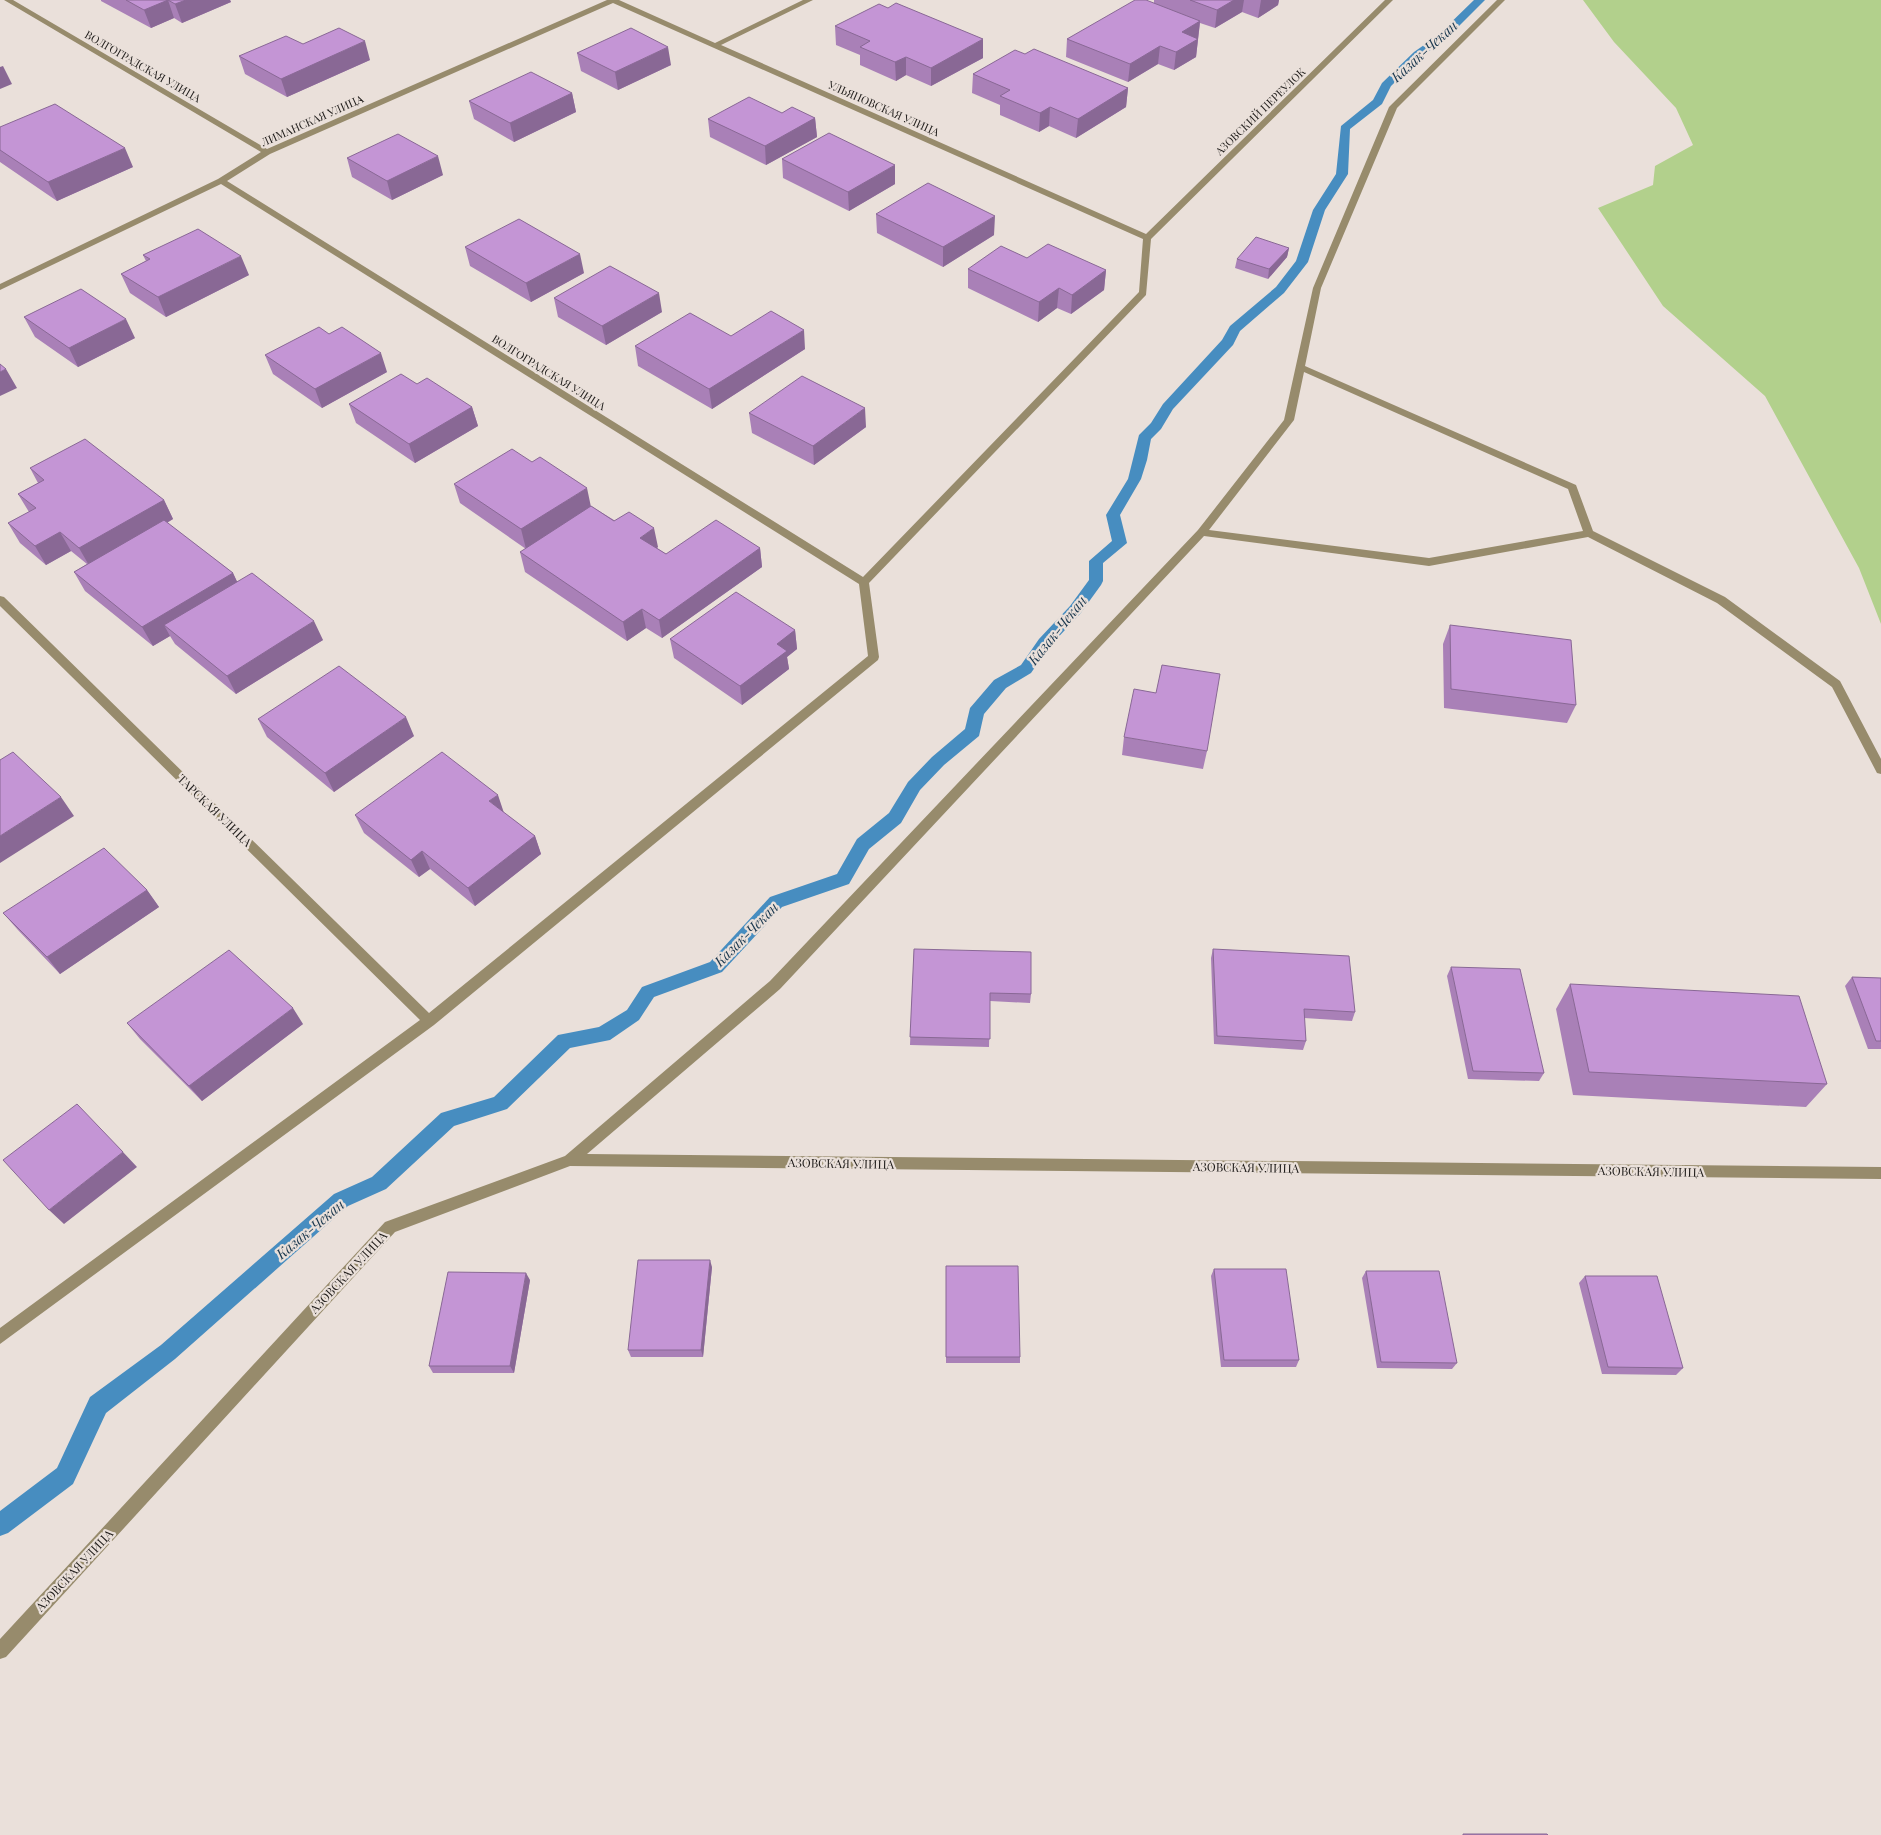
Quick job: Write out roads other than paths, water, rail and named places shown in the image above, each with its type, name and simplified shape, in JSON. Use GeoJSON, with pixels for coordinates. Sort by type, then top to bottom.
{"type":"FeatureCollection","features":[{"type":"Feature","properties":{"kind":"street","name":"ВОЛГОГРАДСКАЯ УЛИЦА"},"geometry":{"type":"LineString","coordinates":[[8,0],[268,152]]}},
{"type":"Feature","properties":{"kind":"street","name":"ЛИМАНСКАЯ УЛИЦА"},"geometry":{"type":"LineString","coordinates":[[0,287],[221,181],[268,152],[613,0]]}},
{"type":"Feature","properties":{"kind":"street","name":"УЛЬЯНОВСКАЯ УЛИЦА"},"geometry":{"type":"LineString","coordinates":[[613,0],[1147,238]]}},
{"type":"Feature","properties":{"kind":"street"},"geometry":{"type":"LineString","coordinates":[[716,45],[809,0]]}},
{"type":"Feature","properties":{"kind":"street","name":"АЗОВСКИЙ ПЕРЕУЛОК"},"geometry":{"type":"LineString","coordinates":[[1147,238],[1389,0]]}},
{"type":"Feature","properties":{"kind":"street"},"geometry":{"type":"LineString","coordinates":[[570,1160],[775,985],[1202,532],[1289,420],[1317,288],[1393,107],[1501,0]]}},
{"type":"Feature","properties":{"kind":"street","name":"ВОЛГОГРАДСКАЯ УЛИЦА"},"geometry":{"type":"LineString","coordinates":[[221,181],[864,582]]}},
{"type":"Feature","properties":{"kind":"street"},"geometry":{"type":"LineString","coordinates":[[0,1337],[429,1021],[874,657],[864,582],[1143,293],[1147,238]]}},
{"type":"Feature","properties":{"kind":"street"},"geometry":{"type":"LineString","coordinates":[[1300,367],[1572,487],[1589,534]]}},
{"type":"Feature","properties":{"kind":"street"},"geometry":{"type":"LineString","coordinates":[[1202,532],[1428,562],[1589,534],[1721,600],[1836,684],[1881,770]]}},
{"type":"Feature","properties":{"kind":"street","name":"ТАРСКАЯ УЛИЦА"},"geometry":{"type":"LineString","coordinates":[[0,600],[429,1021]]}},
{"type":"Feature","properties":{"kind":"street","name":"АЗОВСКАЯ УЛИЦА"},"geometry":{"type":"LineString","coordinates":[[0,1651],[390,1226],[570,1160],[1881,1173]]}},
{"type":"Feature","properties":{"kind":"waterway","name":"Казак-Чекан"},"geometry":{"type":"LineString","coordinates":[[0,1525],[65,1476],[98,1405],[168,1352],[341,1200],[379,1183],[448,1119],[500,1103],[565,1041],[603,1034],[633,1015],[648,992],[716,967],[776,902],[810,892],[843,879],[863,844],[895,818],[914,786],[938,761],[973,732],[976,712],[1000,684],[1026,669],[1044,643],[1075,610],[1096,581],[1096,561],[1120,543],[1113,515],[1125,497],[1138,470],[1144,438],[1156,426],[1168,407],[1228,342],[1235,329],[1280,290],[1302,262],[1319,210],[1342,174],[1345,128],[1378,102],[1386,85],[1418,54],[1441,38],[1480,0]]}}]}
